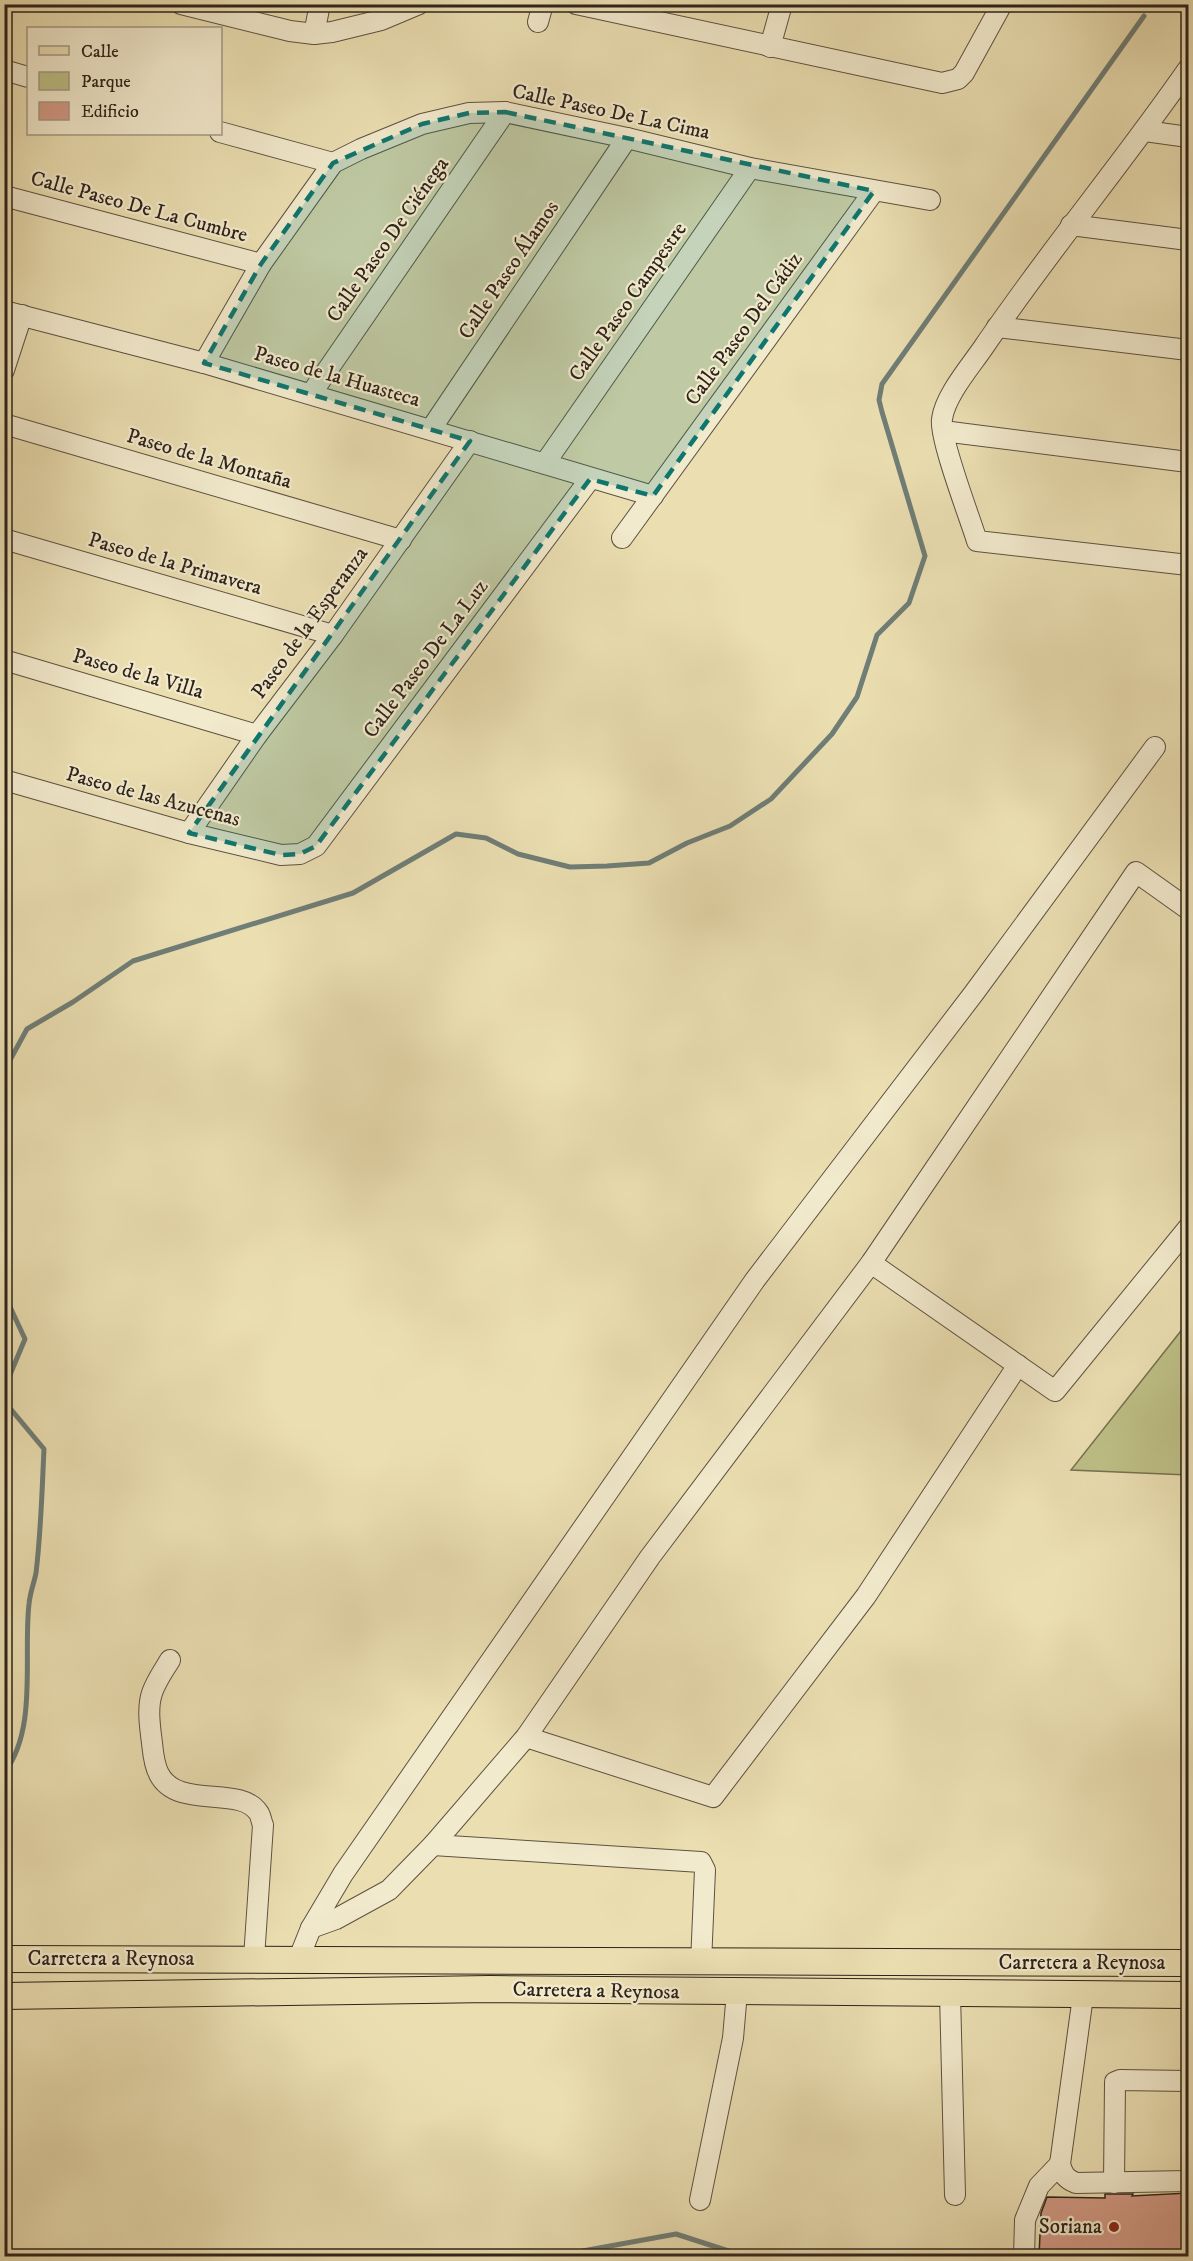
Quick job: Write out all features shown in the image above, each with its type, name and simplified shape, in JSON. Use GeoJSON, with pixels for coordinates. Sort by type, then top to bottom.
{"type":"FeatureCollection","features":[{"type":"Feature","properties":{"kind":"main road","name":"Carretera a Reynosa"},"geometry":{"type":"LineString","coordinates":[[4,1959],[299,1958],[701,1963],[1187,1965]]}},
{"type":"Feature","properties":{"kind":"main road"},"geometry":{"type":"LineString","coordinates":[[490,1989],[501,1982],[510,1980],[674,1978],[685,1974],[701,1963]]}},
{"type":"Feature","properties":{"kind":"main road","name":"Carretera a Reynosa"},"geometry":{"type":"LineString","coordinates":[[4,1996],[490,1989],[1083,1996],[1188,1995]]}},
{"type":"Feature","properties":{"kind":"street"},"geometry":{"type":"LineString","coordinates":[[314,34],[320,4]]}},
{"type":"Feature","properties":{"kind":"street"},"geometry":{"type":"LineString","coordinates":[[576,4],[665,13],[770,46],[942,83],[958,79],[964,73],[1002,4]]}},
{"type":"Feature","properties":{"kind":"street"},"geometry":{"type":"LineString","coordinates":[[770,46],[782,4]]}},
{"type":"Feature","properties":{"kind":"street"},"geometry":{"type":"LineString","coordinates":[[188,6],[314,34],[381,20],[418,6]]}},
{"type":"Feature","properties":{"kind":"street"},"geometry":{"type":"LineString","coordinates":[[1188,69],[1145,131],[1071,225],[997,327],[952,394],[942,418],[943,431],[977,541],[1188,565]]}},
{"type":"Feature","properties":{"kind":"street"},"geometry":{"type":"LineString","coordinates":[[4,70],[27,77]]}},
{"type":"Feature","properties":{"kind":"street","name":"Calle Paseo De La Cima"},"geometry":{"type":"LineString","coordinates":[[333,163],[361,148],[422,124],[469,113],[505,112],[627,138],[750,168],[930,200]]}},
{"type":"Feature","properties":{"kind":"street","name":"Calle Paseo De Ciénega"},"geometry":{"type":"LineString","coordinates":[[311,394],[505,112]]}},
{"type":"Feature","properties":{"kind":"street"},"geometry":{"type":"LineString","coordinates":[[1145,131],[1188,137]]}},
{"type":"Feature","properties":{"kind":"street"},"geometry":{"type":"LineString","coordinates":[[204,363],[261,264],[333,163],[222,133]]}},
{"type":"Feature","properties":{"kind":"street","name":"Calle Paseo Álamos"},"geometry":{"type":"LineString","coordinates":[[431,429],[627,138]]}},
{"type":"Feature","properties":{"kind":"street","name":"Calle Paseo Campestre"},"geometry":{"type":"LineString","coordinates":[[545,463],[750,168]]}},
{"type":"Feature","properties":{"kind":"street","name":"Calle Paseo Del Cádiz"},"geometry":{"type":"LineString","coordinates":[[622,538],[874,191]]}},
{"type":"Feature","properties":{"kind":"street","name":"Calle Paseo De La Cumbre"},"geometry":{"type":"LineString","coordinates":[[4,196],[261,264]]}},
{"type":"Feature","properties":{"kind":"street"},"geometry":{"type":"LineString","coordinates":[[1071,225],[1188,240]]}},
{"type":"Feature","properties":{"kind":"street"},"geometry":{"type":"LineString","coordinates":[[4,370],[13,313]]}},
{"type":"Feature","properties":{"kind":"street","name":"Paseo de la Huasteca"},"geometry":{"type":"LineString","coordinates":[[13,313],[204,363],[653,496]]}},
{"type":"Feature","properties":{"kind":"street"},"geometry":{"type":"LineString","coordinates":[[997,327],[1188,350]]}},
{"type":"Feature","properties":{"kind":"street","name":"Paseo de la Montaña"},"geometry":{"type":"LineString","coordinates":[[4,424],[400,540]]}},
{"type":"Feature","properties":{"kind":"street"},"geometry":{"type":"LineString","coordinates":[[943,431],[1188,462]]}},
{"type":"Feature","properties":{"kind":"street","name":"Paseo de la Esperanza"},"geometry":{"type":"LineString","coordinates":[[189,833],[257,735],[333,635],[470,441]]}},
{"type":"Feature","properties":{"kind":"street","name":"Calle Paseo De La Luz"},"geometry":{"type":"LineString","coordinates":[[290,855],[308,851],[316,846],[590,479]]}},
{"type":"Feature","properties":{"kind":"street","name":"Paseo de la Primavera"},"geometry":{"type":"LineString","coordinates":[[4,539],[333,635]]}},
{"type":"Feature","properties":{"kind":"street","name":"Paseo de la Villa"},"geometry":{"type":"LineString","coordinates":[[4,660],[257,735]]}},
{"type":"Feature","properties":{"kind":"street"},"geometry":{"type":"LineString","coordinates":[[299,1958],[310,1928],[343,1874],[755,1280],[974,993],[1155,747]]}},
{"type":"Feature","properties":{"kind":"street","name":"Paseo de las Azucenas"},"geometry":{"type":"LineString","coordinates":[[4,780],[189,833],[281,855],[290,855]]}},
{"type":"Feature","properties":{"kind":"street"},"geometry":{"type":"LineString","coordinates":[[310,1928],[336,1919],[382,1896],[433,1845],[526,1737],[651,1557],[871,1263],[1136,872],[1188,909]]}},
{"type":"Feature","properties":{"kind":"street"},"geometry":{"type":"LineString","coordinates":[[871,1263],[1055,1391],[1188,1227]]}},
{"type":"Feature","properties":{"kind":"street"},"geometry":{"type":"LineString","coordinates":[[526,1737],[713,1797],[866,1596],[1018,1365]]}},
{"type":"Feature","properties":{"kind":"street"},"geometry":{"type":"LineString","coordinates":[[170,1660],[152,1693],[149,1724],[154,1761],[159,1775],[167,1786],[180,1793],[240,1801],[251,1805],[259,1812],[263,1825],[254,1958]]}},
{"type":"Feature","properties":{"kind":"street"},"geometry":{"type":"LineString","coordinates":[[433,1845],[701,1862],[705,1870],[701,1963]]}},
{"type":"Feature","properties":{"kind":"street"},"geometry":{"type":"LineString","coordinates":[[700,2200],[733,2038],[737,1992]]}},
{"type":"Feature","properties":{"kind":"street"},"geometry":{"type":"LineString","coordinates":[[950,1993],[956,2195]]}},
{"type":"Feature","properties":{"kind":"street"},"geometry":{"type":"LineString","coordinates":[[1083,1996],[1060,2164],[1067,2180],[1076,2183],[1188,2181]]}},
{"type":"Feature","properties":{"kind":"street"},"geometry":{"type":"LineString","coordinates":[[1114,2183],[1115,2082],[1120,2080],[1188,2081]]}},
{"type":"Feature","properties":{"kind":"street"},"geometry":{"type":"LineString","coordinates":[[1024,2256],[1025,2220],[1039,2186],[1060,2164]]}},
{"type":"Feature","properties":{"kind":"highlighted area"},"geometry":{"type":"Polygon","coordinates":[[[505,112],[874,191],[653,496],[590,479],[316,846],[300,854],[281,855],[189,833],[470,441],[204,363],[261,264],[333,163],[422,124],[469,113],[505,112]]]}},
{"type":"Feature","properties":{"kind":"green space"},"geometry":{"type":"Polygon","coordinates":[[[1188,1322],[1188,1475],[1071,1470],[1188,1322]]]}},
{"type":"Feature","properties":{"kind":"building","name":"Soriana"},"geometry":{"type":"Polygon","coordinates":[[[1188,2193],[1188,2256],[1039,2256],[1041,2213],[1047,2197],[1105,2198],[1105,2194],[1133,2194],[1132,2196],[1188,2193]]]}},
{"type":"Feature","properties":{"kind":"waterway"},"geometry":{"type":"LineString","coordinates":[[4,1071],[27,1029],[73,1002],[133,961],[353,893],[456,834],[486,838],[518,854],[570,867],[649,863],[687,843],[730,826],[771,799],[832,734],[857,697],[877,635],[909,603],[925,556],[882,412],[879,400],[882,384],[1144,16]]}},
{"type":"Feature","properties":{"kind":"waterway"},"geometry":{"type":"LineString","coordinates":[[4,1294],[25,1339],[4,1389]]}},
{"type":"Feature","properties":{"kind":"waterway"},"geometry":{"type":"LineString","coordinates":[[4,1401],[44,1449],[38,1558],[29,1604],[25,1714],[15,1756],[4,1773]]}},
{"type":"Feature","properties":{"kind":"waterway"},"geometry":{"type":"LineString","coordinates":[[555,2256],[676,2234],[744,2256]]}},
{"type":"Feature","properties":{"kind":"place","name":"Soriana"},"geometry":{"type":"Point","coordinates":[1114,2227]}}]}
